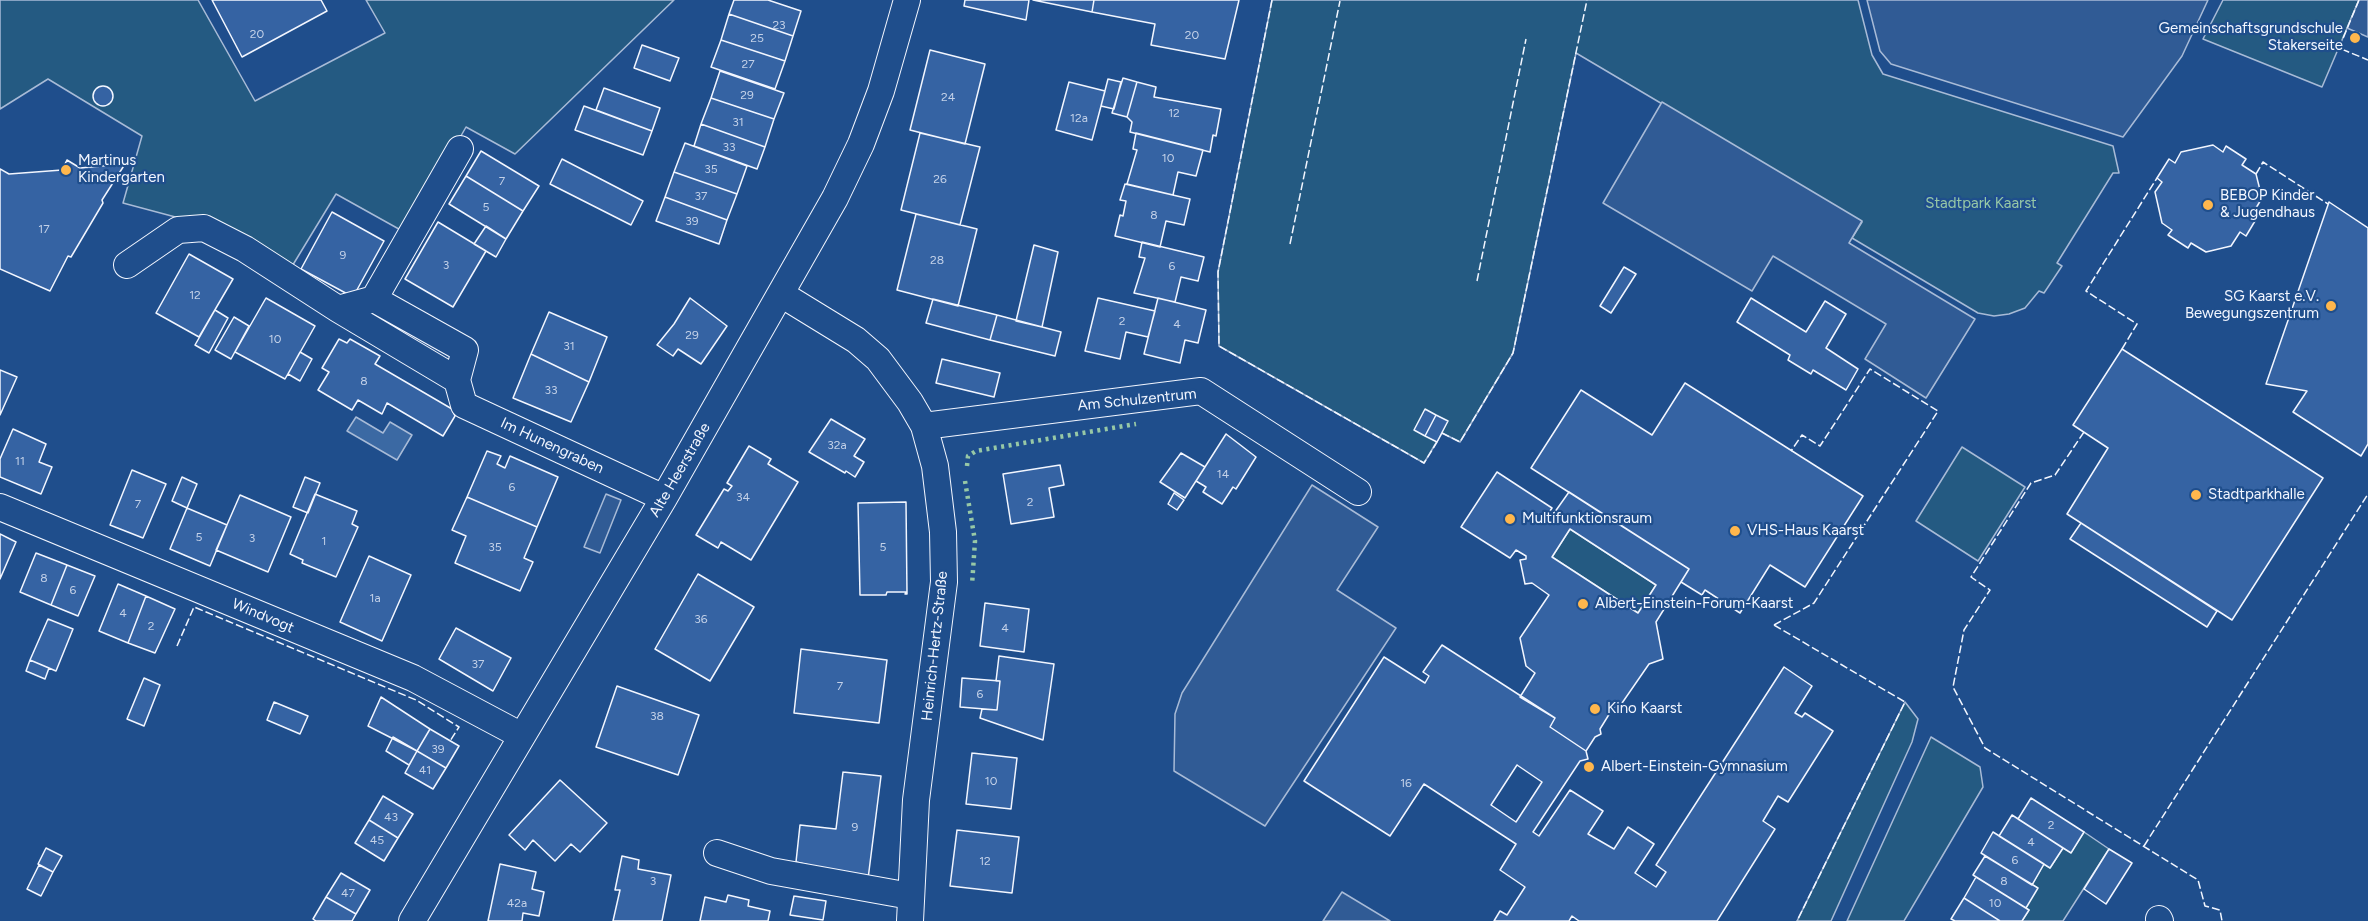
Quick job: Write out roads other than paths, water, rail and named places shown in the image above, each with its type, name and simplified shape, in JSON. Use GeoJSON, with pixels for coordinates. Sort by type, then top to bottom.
{"type":"FeatureCollection","features":[{"type":"Feature","properties":{"kind":"street","name":"Alte Heerstraße"},"geometry":{"type":"LineString","coordinates":[[412,921],[664,498],[835,198],[861,144],[881,91],[907,0]]}},
{"type":"Feature","properties":{"kind":"street"},"geometry":{"type":"LineString","coordinates":[[338,309],[374,299],[460,149]]}},
{"type":"Feature","properties":{"kind":"street"},"geometry":{"type":"LineString","coordinates":[[127,265],[178,230],[204,228],[245,249],[338,309],[457,380],[465,350],[374,299]]}},
{"type":"Feature","properties":{"kind":"street","name":"Heinrich-Hertz-Straße"},"geometry":{"type":"LineString","coordinates":[[781,294],[856,340],[878,359],[910,402],[924,426],[930,446],[938,486],[945,556],[942,606],[916,800],[910,909]]}},
{"type":"Feature","properties":{"kind":"street","name":"Im Hunengraben"},"geometry":{"type":"LineString","coordinates":[[457,380],[464,405],[664,498]]}},
{"type":"Feature","properties":{"kind":"street","name":"Am Schulzentrum"},"geometry":{"type":"LineString","coordinates":[[924,426],[1201,391],[1358,492]]}},
{"type":"Feature","properties":{"kind":"street","name":"Windvogt"},"geometry":{"type":"LineString","coordinates":[[0,507],[413,678],[522,736]]}},
{"type":"Feature","properties":{"kind":"street"},"geometry":{"type":"LineString","coordinates":[[717,853],[771,871],[910,909]]}},
{"type":"Feature","properties":{"kind":"place","name":"Gemeinschaftsgrundschule Stakerseite"},"geometry":{"type":"Point","coordinates":[2355,38]}},
{"type":"Feature","properties":{"kind":"place","name":"Martinus Kindergarten"},"geometry":{"type":"Point","coordinates":[66,170]}},
{"type":"Feature","properties":{"kind":"place","name":"BEBOP Kinder & Jugendhaus"},"geometry":{"type":"Point","coordinates":[2208,205]}},
{"type":"Feature","properties":{"kind":"place","name":"SG Kaarst e.V. Bewegungszentrum"},"geometry":{"type":"Point","coordinates":[2331,306]}},
{"type":"Feature","properties":{"kind":"place","name":"Stadtparkhalle"},"geometry":{"type":"Point","coordinates":[2196,495]}},
{"type":"Feature","properties":{"kind":"place","name":"Multifunktionsraum"},"geometry":{"type":"Point","coordinates":[1510,519]}},
{"type":"Feature","properties":{"kind":"place","name":"VHS-Haus Kaarst"},"geometry":{"type":"Point","coordinates":[1735,531]}},
{"type":"Feature","properties":{"kind":"place","name":"Albert-Einstein-Forum-Kaarst"},"geometry":{"type":"Point","coordinates":[1583,604]}},
{"type":"Feature","properties":{"kind":"place","name":"Kino Kaarst"},"geometry":{"type":"Point","coordinates":[1595,709]}},
{"type":"Feature","properties":{"kind":"place","name":"Albert-Einstein-Gymnasium"},"geometry":{"type":"Point","coordinates":[1589,767]}},
{"type":"Feature","properties":{"kind":"park label","name":"Stadtpark Kaarst"},"geometry":{"type":"Point","coordinates":[1981,204]}}]}
